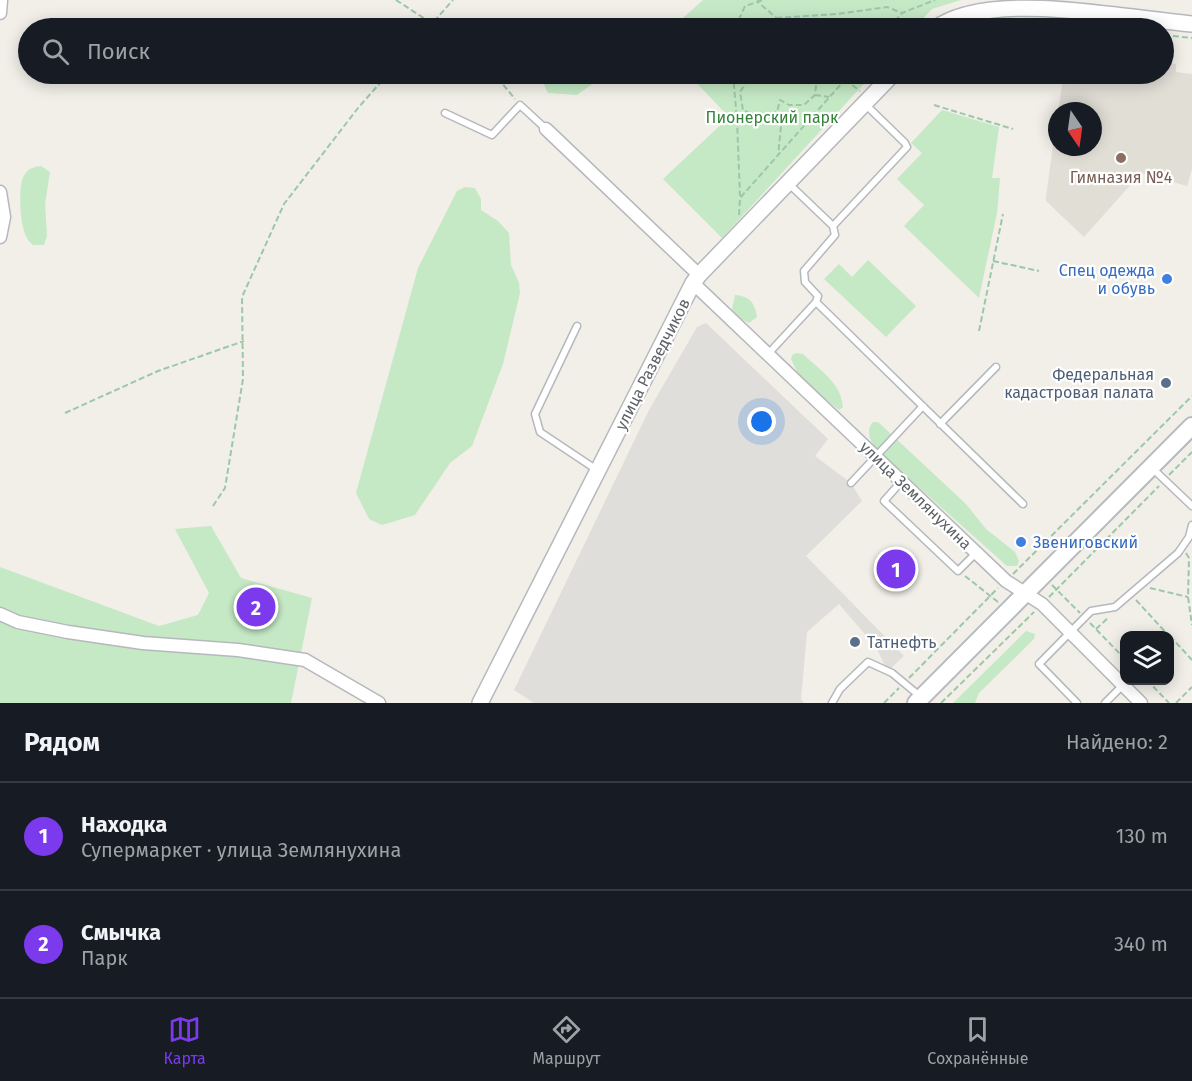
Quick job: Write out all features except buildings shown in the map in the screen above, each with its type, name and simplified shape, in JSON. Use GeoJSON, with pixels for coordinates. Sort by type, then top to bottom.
{"type":"FeatureCollection","features":[{"type":"Feature","properties":{"kind":"main road"},"geometry":{"type":"LineString","coordinates":[[919,700],[1192,426]]}},
{"type":"Feature","properties":{"kind":"street"},"geometry":{"type":"LineString","coordinates":[[0,13],[1,0]]}},
{"type":"Feature","properties":{"kind":"street"},"geometry":{"type":"LineString","coordinates":[[954,18],[984,8],[1043,3],[1149,18]]}},
{"type":"Feature","properties":{"kind":"street"},"geometry":{"type":"LineString","coordinates":[[1174,21],[1192,24]]}},
{"type":"Feature","properties":{"kind":"street","name":"улица Разведчиков"},"geometry":{"type":"LineString","coordinates":[[480,703],[696,279],[883,84]]}},
{"type":"Feature","properties":{"kind":"street","name":"улица Землянухина"},"geometry":{"type":"LineString","coordinates":[[546,129],[696,279],[768,355],[1005,581],[1042,604],[1120,682]]}},
{"type":"Feature","properties":{"kind":"street"},"geometry":{"type":"LineString","coordinates":[[0,192],[4,217],[0,237]]}},
{"type":"Feature","properties":{"kind":"street"},"geometry":{"type":"LineString","coordinates":[[0,614],[18,622],[89,635],[143,643],[238,650],[305,660],[379,703]]}},
{"type":"Feature","properties":{"kind":"street","name":"улица Землянухина"},"geometry":{"type":"LineString","coordinates":[[1123,685],[1141,703]]}},
{"type":"Feature","properties":{"kind":"lane"},"geometry":{"type":"LineString","coordinates":[[984,8],[986,18]]}},
{"type":"Feature","properties":{"kind":"lane"},"geometry":{"type":"LineString","coordinates":[[833,226],[907,147],[867,101]]}},
{"type":"Feature","properties":{"kind":"lane"},"geometry":{"type":"LineString","coordinates":[[445,113],[492,135],[520,105],[546,129]]}},
{"type":"Feature","properties":{"kind":"lane"},"geometry":{"type":"LineString","coordinates":[[768,355],[816,302],[818,296],[806,282],[804,271],[833,239],[835,232],[833,226],[788,183]]}},
{"type":"Feature","properties":{"kind":"lane"},"geometry":{"type":"LineString","coordinates":[[816,302],[1023,504]]}},
{"type":"Feature","properties":{"kind":"lane"},"geometry":{"type":"LineString","coordinates":[[577,326],[536,414],[537,424],[540,432],[597,471]]}},
{"type":"Feature","properties":{"kind":"lane"},"geometry":{"type":"LineString","coordinates":[[940,423],[996,367]]}},
{"type":"Feature","properties":{"kind":"lane"},"geometry":{"type":"LineString","coordinates":[[851,483],[923,406]]}},
{"type":"Feature","properties":{"kind":"lane"},"geometry":{"type":"LineString","coordinates":[[1151,467],[1192,506]]}},
{"type":"Feature","properties":{"kind":"lane"},"geometry":{"type":"LineString","coordinates":[[902,482],[884,501],[958,571],[976,553]]}},
{"type":"Feature","properties":{"kind":"lane"},"geometry":{"type":"LineString","coordinates":[[1077,703],[1039,664],[1091,611],[1115,607],[1183,547],[1192,525]]}},
{"type":"Feature","properties":{"kind":"lane"},"geometry":{"type":"LineString","coordinates":[[832,703],[840,689],[868,662],[892,673],[919,700]]}},
{"type":"Feature","properties":{"kind":"lane"},"geometry":{"type":"LineString","coordinates":[[1105,703],[1123,685]]}},
{"type":"Feature","properties":{"kind":"path"},"geometry":{"type":"LineString","coordinates":[[396,0],[425,18]]}},
{"type":"Feature","properties":{"kind":"path"},"geometry":{"type":"LineString","coordinates":[[437,18],[453,0]]}},
{"type":"Feature","properties":{"kind":"path"},"geometry":{"type":"LineString","coordinates":[[740,18],[746,6],[762,0]]}},
{"type":"Feature","properties":{"kind":"path"},"geometry":{"type":"LineString","coordinates":[[898,18],[902,13],[935,0]]}},
{"type":"Feature","properties":{"kind":"path"},"geometry":{"type":"LineString","coordinates":[[758,1],[776,18],[837,14],[887,7],[902,13]]}},
{"type":"Feature","properties":{"kind":"path"},"geometry":{"type":"LineString","coordinates":[[1174,36],[1192,38]]}},
{"type":"Feature","properties":{"kind":"path"},"geometry":{"type":"LineString","coordinates":[[213,506],[225,488],[243,379],[242,297],[284,204],[379,84]]}},
{"type":"Feature","properties":{"kind":"path"},"geometry":{"type":"LineString","coordinates":[[503,84],[520,105]]}},
{"type":"Feature","properties":{"kind":"path"},"geometry":{"type":"LineString","coordinates":[[734,84],[738,120],[740,198],[738,235]]}},
{"type":"Feature","properties":{"kind":"path"},"geometry":{"type":"LineString","coordinates":[[738,120],[743,110],[740,92],[745,84]]}},
{"type":"Feature","properties":{"kind":"path"},"geometry":{"type":"LineString","coordinates":[[743,110],[759,117],[777,112],[780,100],[789,105],[804,105],[815,95],[816,84]]}},
{"type":"Feature","properties":{"kind":"path"},"geometry":{"type":"LineString","coordinates":[[740,198],[841,84]]}},
{"type":"Feature","properties":{"kind":"path"},"geometry":{"type":"LineString","coordinates":[[850,84],[867,101]]}},
{"type":"Feature","properties":{"kind":"path"},"geometry":{"type":"LineString","coordinates":[[815,95],[829,97]]}},
{"type":"Feature","properties":{"kind":"path"},"geometry":{"type":"LineString","coordinates":[[934,105],[1013,129]]}},
{"type":"Feature","properties":{"kind":"path"},"geometry":{"type":"LineString","coordinates":[[768,114],[781,126],[778,157]]}},
{"type":"Feature","properties":{"kind":"path"},"geometry":{"type":"LineString","coordinates":[[979,331],[1003,214]]}},
{"type":"Feature","properties":{"kind":"path"},"geometry":{"type":"LineString","coordinates":[[993,261],[1039,271]]}},
{"type":"Feature","properties":{"kind":"path"},"geometry":{"type":"LineString","coordinates":[[65,413],[158,371],[244,341]]}},
{"type":"Feature","properties":{"kind":"path"},"geometry":{"type":"LineString","coordinates":[[884,703],[1192,396]]}},
{"type":"Feature","properties":{"kind":"path"},"geometry":{"type":"LineString","coordinates":[[941,703],[1057,590],[1192,452]]}},
{"type":"Feature","properties":{"kind":"path"},"geometry":{"type":"LineString","coordinates":[[1183,547],[1188,558],[1188,597],[1192,625]]}},
{"type":"Feature","properties":{"kind":"path"},"geometry":{"type":"LineString","coordinates":[[958,571],[991,595],[1021,625]]}},
{"type":"Feature","properties":{"kind":"path"},"geometry":{"type":"LineString","coordinates":[[1043,576],[1120,653]]}},
{"type":"Feature","properties":{"kind":"path"},"geometry":{"type":"LineString","coordinates":[[1139,585],[1188,597]]}},
{"type":"Feature","properties":{"kind":"path"},"geometry":{"type":"LineString","coordinates":[[1130,594],[1164,631]]}},
{"type":"Feature","properties":{"kind":"path"},"geometry":{"type":"LineString","coordinates":[[1096,629],[1112,614],[1115,607]]}},
{"type":"Feature","properties":{"kind":"path"},"geometry":{"type":"LineString","coordinates":[[1174,641],[1192,660]]}},
{"type":"Feature","properties":{"kind":"path"},"geometry":{"type":"LineString","coordinates":[[1151,685],[1169,703]]}},
{"type":"Feature","properties":{"kind":"path"},"geometry":{"type":"LineString","coordinates":[[1176,703],[1192,687]]}},
{"type":"Feature","properties":{"kind":"shaded area","name":"Гимназия №4"},"geometry":{"type":"Polygon","coordinates":[[[1174,64],[1176,64],[1176,72],[1192,74],[1192,169],[1187,186],[1141,173],[1084,237],[1046,201],[1052,156],[1102,156],[1102,102],[1059,102],[1062,84],[1174,84],[1174,64]]]}},
{"type":"Feature","properties":{"kind":"shaded area"},"geometry":{"type":"Polygon","coordinates":[[[706,323],[828,439],[815,456],[851,483],[862,501],[806,556],[904,656],[889,670],[876,647],[839,604],[807,632],[801,699],[804,703],[534,703],[514,690],[649,410],[697,327],[706,323]]]}},
{"type":"Feature","properties":{"kind":"green space"},"geometry":{"type":"Polygon","coordinates":[[[703,0],[961,0],[932,9],[923,18],[683,18],[703,0]]]}},
{"type":"Feature","properties":{"kind":"green space"},"geometry":{"type":"Polygon","coordinates":[[[544,84],[592,84],[577,95],[548,93],[544,84]]]}},
{"type":"Feature","properties":{"kind":"green space","name":"Пионерский парк"},"geometry":{"type":"Polygon","coordinates":[[[698,84],[864,84],[722,238],[663,179],[729,117],[698,84]]]}},
{"type":"Feature","properties":{"kind":"green space"},"geometry":{"type":"Polygon","coordinates":[[[942,110],[999,127],[992,178],[1000,178],[997,213],[979,298],[904,226],[924,205],[897,179],[922,153],[911,143],[942,110]]]}},
{"type":"Feature","properties":{"kind":"green space"},"geometry":{"type":"Polygon","coordinates":[[[41,166],[50,172],[45,204],[47,236],[44,245],[33,245],[27,239],[23,225],[20,206],[21,187],[27,172],[41,166]]]}},
{"type":"Feature","properties":{"kind":"green space"},"geometry":{"type":"Polygon","coordinates":[[[465,187],[475,188],[481,199],[481,210],[498,221],[509,233],[511,265],[519,283],[520,293],[503,364],[472,446],[450,463],[415,515],[382,525],[369,519],[356,493],[418,268],[457,191],[465,187]]]}},
{"type":"Feature","properties":{"kind":"green space"},"geometry":{"type":"Polygon","coordinates":[[[868,260],[916,306],[886,337],[824,279],[839,264],[852,277],[868,260]]]}},
{"type":"Feature","properties":{"kind":"green space"},"geometry":{"type":"Polygon","coordinates":[[[735,295],[748,299],[755,308],[757,317],[749,323],[739,318],[732,309],[735,295]]]}},
{"type":"Feature","properties":{"kind":"green space"},"geometry":{"type":"Polygon","coordinates":[[[793,354],[803,354],[834,384],[843,407],[839,410],[800,378],[791,359],[793,354]]]}},
{"type":"Feature","properties":{"kind":"green space"},"geometry":{"type":"Polygon","coordinates":[[[873,422],[878,422],[966,504],[986,529],[1015,552],[1019,561],[1017,566],[1007,566],[877,450],[869,436],[869,429],[873,422]]]}},
{"type":"Feature","properties":{"kind":"green space"},"geometry":{"type":"Polygon","coordinates":[[[211,526],[241,578],[312,598],[291,703],[0,703],[0,567],[159,626],[198,615],[209,593],[175,529],[211,526]]]}},
{"type":"Feature","properties":{"kind":"green space"},"geometry":{"type":"Polygon","coordinates":[[[1026,631],[1035,634],[1034,639],[979,693],[975,703],[953,703],[1026,631]]]}},
{"type":"Feature","properties":{"kind":"place","name":"Гимназия №4"},"geometry":{"type":"Point","coordinates":[1121,158]}},
{"type":"Feature","properties":{"kind":"place","name":"Спец одежда и обувь"},"geometry":{"type":"Point","coordinates":[1167,279]}},
{"type":"Feature","properties":{"kind":"place","name":"Федеральная кадастровая палата"},"geometry":{"type":"Point","coordinates":[1166,383]}},
{"type":"Feature","properties":{"kind":"place","name":"Звениговский"},"geometry":{"type":"Point","coordinates":[1021,542]}},
{"type":"Feature","properties":{"kind":"place","name":"Находка"},"geometry":{"type":"Point","coordinates":[896,569]}},
{"type":"Feature","properties":{"kind":"place","name":"Смычка"},"geometry":{"type":"Point","coordinates":[256,607]}},
{"type":"Feature","properties":{"kind":"place","name":"Татнефть"},"geometry":{"type":"Point","coordinates":[855,642]}}]}
